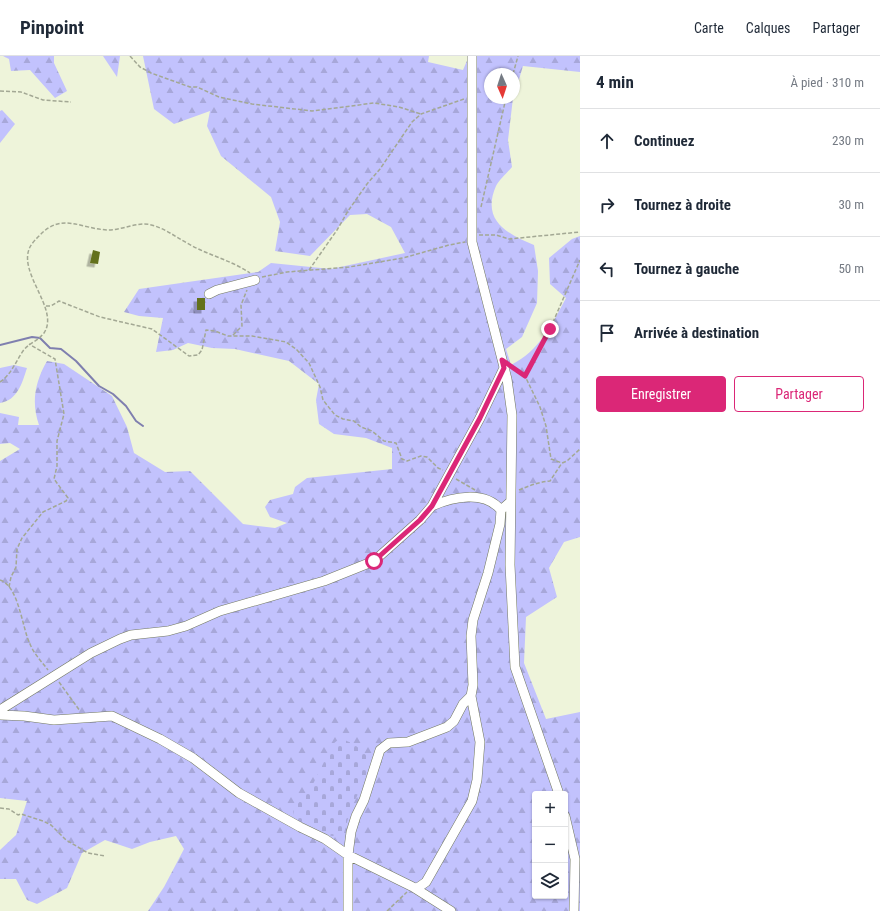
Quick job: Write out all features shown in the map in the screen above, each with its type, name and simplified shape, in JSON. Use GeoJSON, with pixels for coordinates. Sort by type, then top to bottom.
{"type":"FeatureCollection","features":[{"type":"Feature","properties":{"kind":"street"},"geometry":{"type":"LineString","coordinates":[[472,56],[472,242],[503,364],[512,415],[510,565],[515,667],[558,791]]}},
{"type":"Feature","properties":{"kind":"street"},"geometry":{"type":"LineString","coordinates":[[209,294],[223,288],[256,279]]}},
{"type":"Feature","properties":{"kind":"street"},"geometry":{"type":"LineString","coordinates":[[0,710],[91,653],[120,639],[131,635],[168,631],[186,626],[220,611],[324,581],[365,566],[382,555],[420,520],[432,506],[480,418],[503,364]]}},
{"type":"Feature","properties":{"kind":"street"},"geometry":{"type":"LineString","coordinates":[[432,506],[446,500],[462,497],[481,498],[496,505],[501,510]]}},
{"type":"Feature","properties":{"kind":"street"},"geometry":{"type":"LineString","coordinates":[[414,888],[426,882],[472,800],[478,773],[480,742],[471,696],[473,686],[473,620],[488,573],[500,524],[501,510],[510,502]]}},
{"type":"Feature","properties":{"kind":"street"},"geometry":{"type":"LineString","coordinates":[[348,911],[348,855],[351,832],[356,816],[364,800],[380,750],[389,743],[408,742],[446,727],[454,721],[463,704],[471,696]]}},
{"type":"Feature","properties":{"kind":"street"},"geometry":{"type":"LineString","coordinates":[[0,715],[24,716],[54,720],[112,716],[160,739],[192,758],[239,793],[300,827],[325,839],[348,855],[414,888],[451,911]]}},
{"type":"Feature","properties":{"kind":"street"},"geometry":{"type":"LineString","coordinates":[[568,827],[575,859],[574,911]]}},
{"type":"Feature","properties":{"kind":"path"},"geometry":{"type":"LineString","coordinates":[[130,56],[140,68],[151,73],[232,100],[312,111],[374,103],[398,106],[421,114]]}},
{"type":"Feature","properties":{"kind":"path"},"geometry":{"type":"LineString","coordinates":[[515,68],[518,56]]}},
{"type":"Feature","properties":{"kind":"path"},"geometry":{"type":"LineString","coordinates":[[0,91],[21,92],[43,100],[71,102]]}},
{"type":"Feature","properties":{"kind":"path"},"geometry":{"type":"LineString","coordinates":[[308,270],[367,184],[380,169],[408,128],[421,114],[472,96]]}},
{"type":"Feature","properties":{"kind":"path"},"geometry":{"type":"LineString","coordinates":[[479,212],[505,104]]}},
{"type":"Feature","properties":{"kind":"path"},"geometry":{"type":"LineString","coordinates":[[0,382],[10,373],[29,344],[44,333],[47,326],[46,306],[35,284],[30,270],[28,256],[30,248],[34,242],[52,225],[72,223],[107,230],[133,224],[154,225],[187,243],[247,270],[256,279]]}},
{"type":"Feature","properties":{"kind":"path"},"geometry":{"type":"LineString","coordinates":[[232,336],[242,326],[241,313],[243,296],[250,284],[256,279],[308,270],[348,267],[403,258],[449,245],[472,242],[474,235],[490,235],[509,239],[580,232]]}},
{"type":"Feature","properties":{"kind":"path"},"geometry":{"type":"LineString","coordinates":[[525,376],[550,329],[580,260]]}},
{"type":"Feature","properties":{"kind":"path"},"geometry":{"type":"LineString","coordinates":[[46,306],[51,306],[58,301],[100,317],[152,329],[189,356],[198,355],[202,350],[206,330],[232,336],[270,338],[286,342],[296,349],[309,363],[320,387],[323,400],[335,415],[343,420],[354,421],[361,428],[372,431],[384,442],[396,442],[402,459],[407,461],[421,456],[427,457],[438,468],[474,489],[481,498]]}},
{"type":"Feature","properties":{"kind":"path"},"geometry":{"type":"LineString","coordinates":[[9,587],[11,577],[16,568],[17,549],[22,538],[43,512],[66,502],[68,498],[54,478],[57,466],[56,441],[64,414],[59,373],[55,359],[29,344]]}},
{"type":"Feature","properties":{"kind":"path"},"geometry":{"type":"LineString","coordinates":[[503,364],[525,376],[544,417],[549,454],[551,458],[562,463]]}},
{"type":"Feature","properties":{"kind":"path"},"geometry":{"type":"LineString","coordinates":[[510,502],[516,491],[529,488],[533,484],[550,481],[562,463],[567,461],[580,449]]}},
{"type":"Feature","properties":{"kind":"path"},"geometry":{"type":"LineString","coordinates":[[0,580],[9,587],[18,604],[30,645],[53,676],[66,690],[77,708],[88,717]]}},
{"type":"Feature","properties":{"kind":"path"},"geometry":{"type":"LineString","coordinates":[[0,808],[9,809],[18,815],[21,814],[43,821],[77,848],[88,853],[105,856]]}},
{"type":"Feature","properties":{"kind":"path"},"geometry":{"type":"LineString","coordinates":[[387,911],[414,888]]}},
{"type":"Feature","properties":{"kind":"green space"},"geometry":{"type":"Polygon","coordinates":[[[3,56],[54,56],[54,63],[67,91],[55,98],[30,70],[11,71],[9,59],[3,56]]]}},
{"type":"Feature","properties":{"kind":"green space"},"geometry":{"type":"Polygon","coordinates":[[[103,56],[120,56],[117,77],[103,56]]]}},
{"type":"Feature","properties":{"kind":"green space"},"geometry":{"type":"Polygon","coordinates":[[[143,56],[429,56],[428,62],[463,70],[469,56],[580,56],[580,72],[523,66],[520,76],[520,68],[484,68],[484,104],[512,104],[508,140],[512,167],[496,186],[492,198],[492,208],[494,217],[499,224],[515,236],[534,245],[538,271],[537,303],[522,337],[506,349],[511,365],[521,359],[537,345],[550,328],[566,298],[550,284],[549,258],[572,239],[580,236],[580,537],[564,542],[549,568],[557,597],[526,617],[524,663],[546,719],[580,712],[580,911],[148,911],[164,887],[184,849],[176,836],[150,842],[132,849],[105,840],[82,853],[67,888],[37,904],[27,900],[16,879],[0,879],[0,850],[16,835],[27,801],[0,798],[0,461],[20,449],[10,443],[0,444],[0,413],[19,417],[18,425],[39,425],[35,408],[37,384],[47,361],[64,364],[112,396],[127,427],[134,453],[165,472],[190,471],[243,524],[275,528],[287,523],[270,517],[265,507],[270,500],[293,494],[295,487],[307,478],[392,469],[392,448],[366,438],[334,434],[319,424],[316,400],[319,384],[289,361],[235,349],[212,348],[188,343],[173,350],[156,352],[163,318],[139,316],[124,312],[139,289],[258,272],[271,263],[331,269],[405,253],[391,227],[367,214],[350,215],[310,256],[275,251],[280,222],[271,197],[221,156],[207,126],[210,111],[174,124],[154,109],[143,56]]]}},
{"type":"Feature","properties":{"kind":"green space"},"geometry":{"type":"Polygon","coordinates":[[[2,110],[15,124],[0,143],[0,111],[2,110]]]}},
{"type":"Feature","properties":{"kind":"green space"},"geometry":{"type":"Polygon","coordinates":[[[14,365],[27,368],[15,395],[0,403],[0,368],[14,365]]]}},
{"type":"Feature","properties":{"kind":"green space"},"geometry":{"type":"Polygon","coordinates":[[[339,739],[350,742],[364,752],[370,765],[367,779],[355,800],[344,833],[332,836],[308,828],[295,820],[293,810],[313,784],[333,744],[339,739]]]}},
{"type":"Feature","properties":{"kind":"building"},"geometry":{"type":"Polygon","coordinates":[[[93,250],[100,252],[98,264],[90,263],[93,250]]]}},
{"type":"Feature","properties":{"kind":"building"},"geometry":{"type":"Polygon","coordinates":[[[197,298],[205,298],[205,310],[197,310],[197,298]]]}},
{"type":"Feature","properties":{"kind":"waterway"},"geometry":{"type":"LineString","coordinates":[[0,345],[32,337],[40,338],[50,348],[61,349],[76,361],[99,386],[113,394],[126,406],[136,421],[143,426]]}},
{"type":"Feature","properties":{"kind":"route"},"geometry":{"type":"LineString","coordinates":[[374,561],[420,520],[432,506],[480,418],[504,368],[502,360],[525,376],[528,373],[536,354],[550,329]]}}]}
